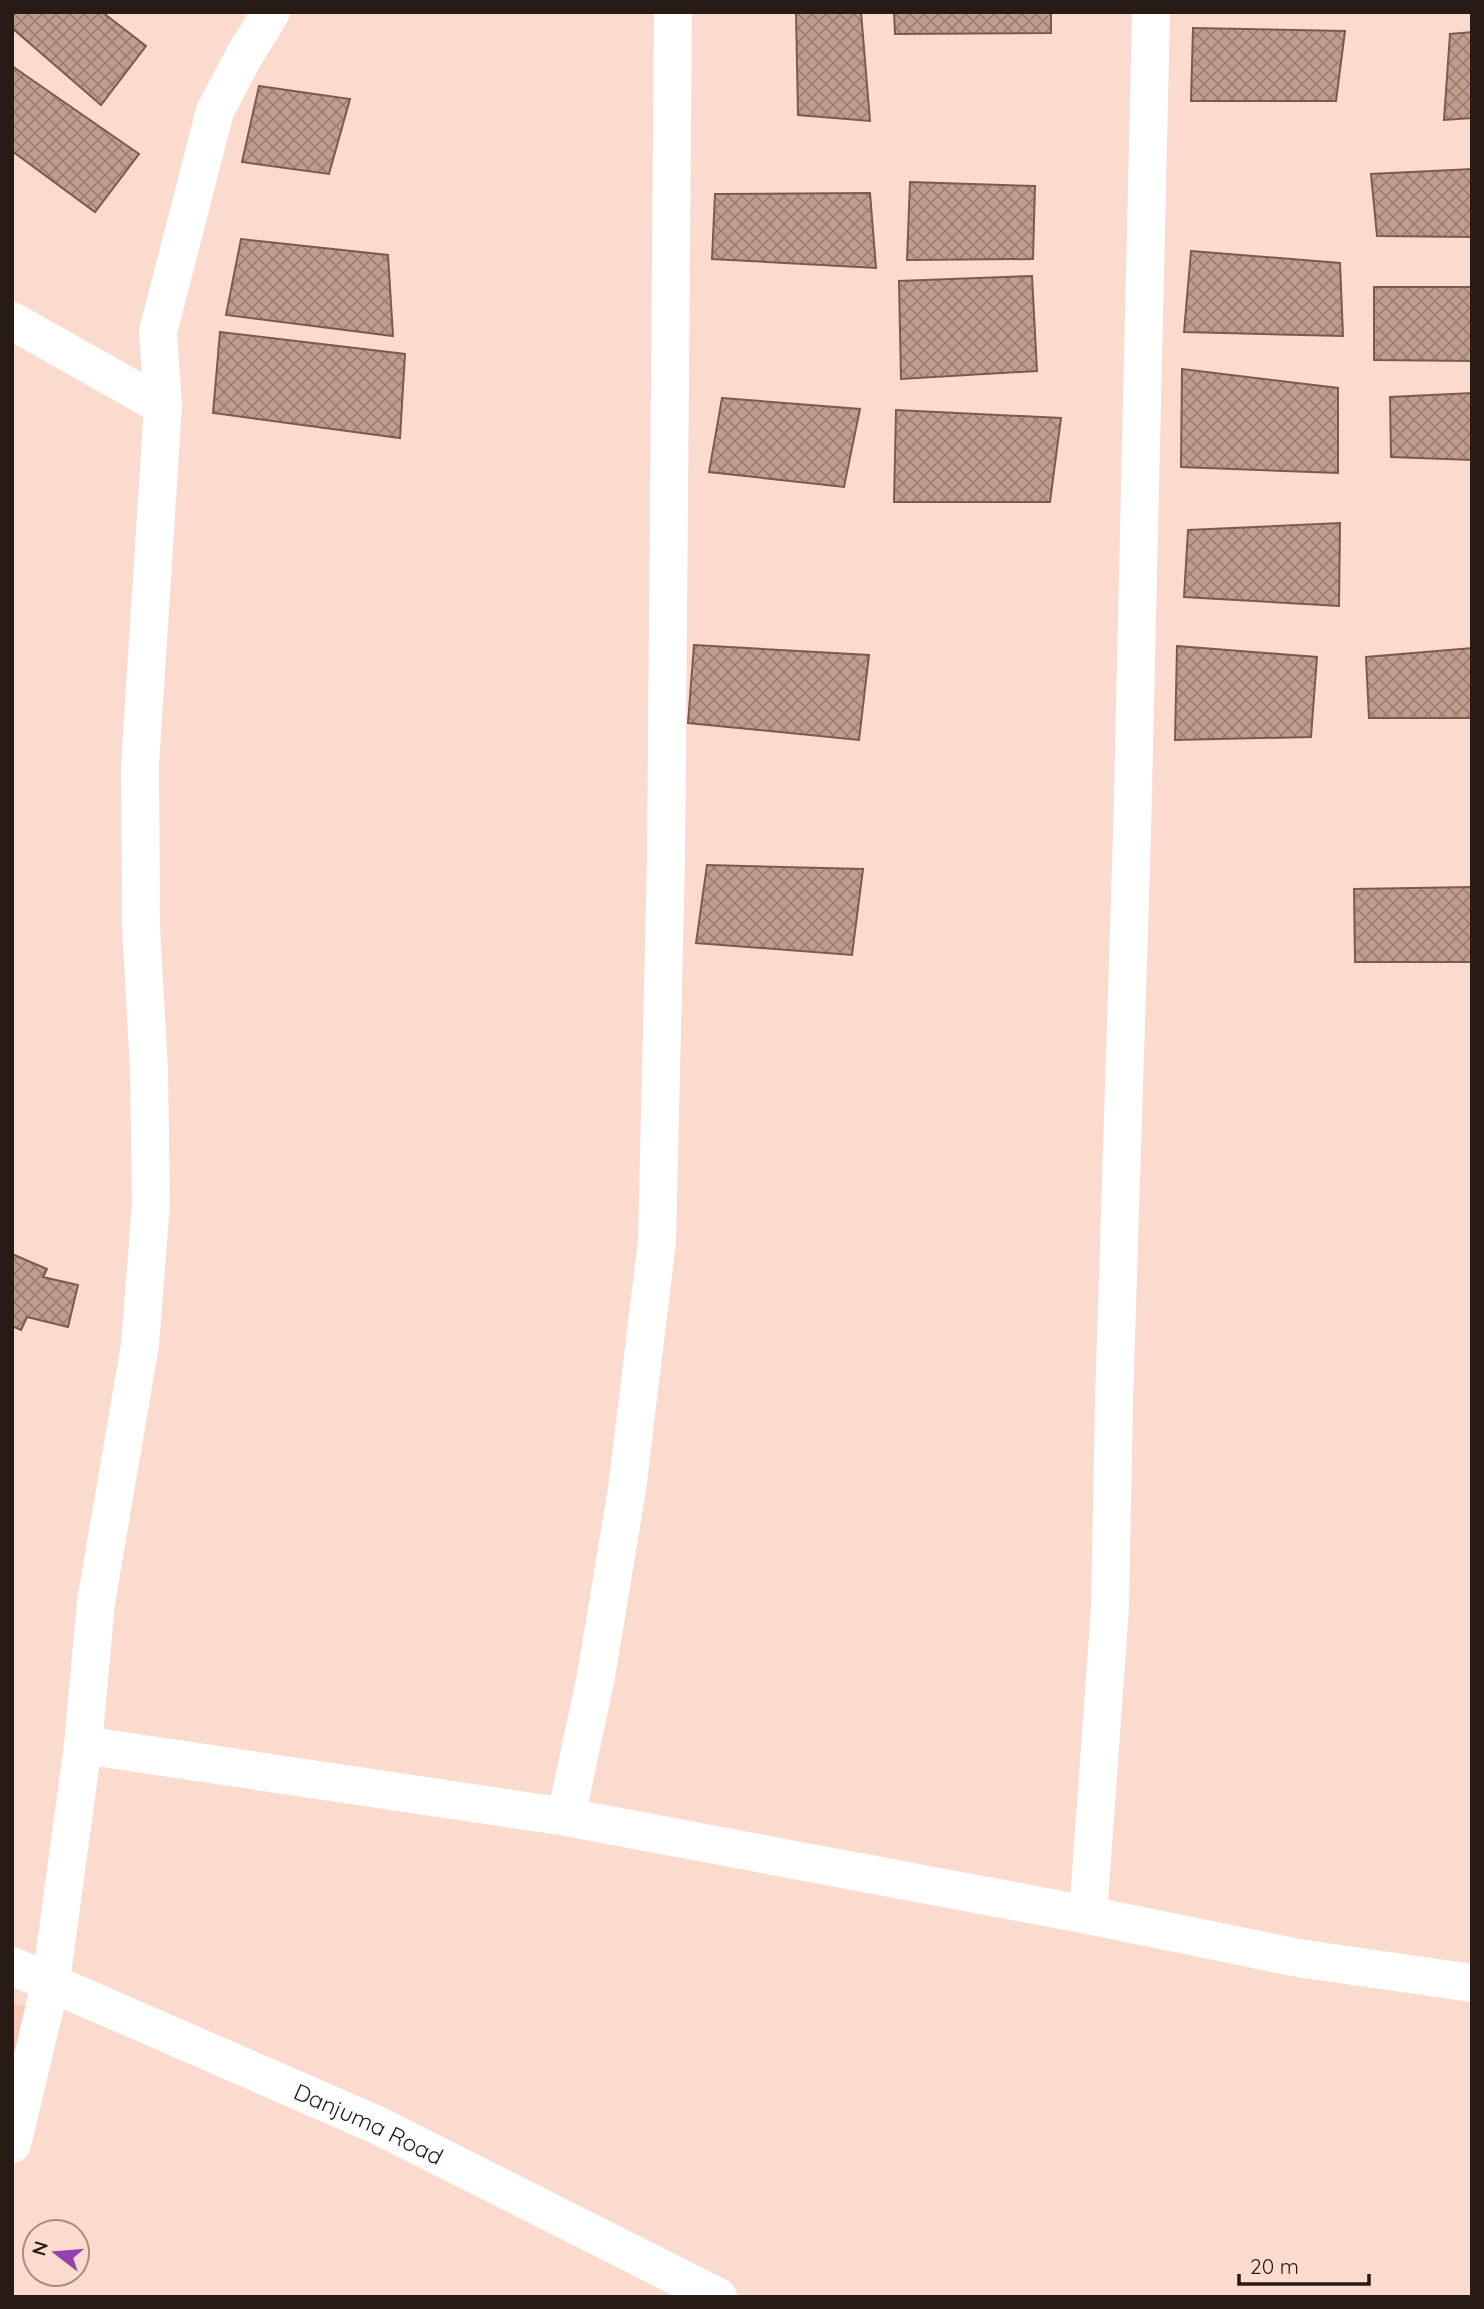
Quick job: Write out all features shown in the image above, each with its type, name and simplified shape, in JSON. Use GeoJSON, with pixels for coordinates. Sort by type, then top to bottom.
{"type":"FeatureCollection","features":[{"type":"Feature","properties":{"kind":"street"},"geometry":{"type":"LineString","coordinates":[[12,2144],[51,1981],[83,1745],[96,1602],[140,1345],[150,1204],[149,1070],[141,926],[140,765],[163,406],[158,332],[215,111],[271,12]]}},
{"type":"Feature","properties":{"kind":"street"},"geometry":{"type":"LineString","coordinates":[[566,1817],[596,1676],[625,1502],[657,1241],[666,859],[673,12]]}},
{"type":"Feature","properties":{"kind":"street"},"geometry":{"type":"LineString","coordinates":[[1088,1915],[1110,1608],[1133,820],[1151,12]]}},
{"type":"Feature","properties":{"kind":"street"},"geometry":{"type":"LineString","coordinates":[[12,321],[163,406]]}},
{"type":"Feature","properties":{"kind":"street"},"geometry":{"type":"LineString","coordinates":[[83,1745],[128,1754],[566,1817],[1088,1915],[1298,1958],[1472,1983]]}},
{"type":"Feature","properties":{"kind":"street","name":"Danjuma Road"},"geometry":{"type":"LineString","coordinates":[[12,1966],[377,2125],[718,2297]]}},
{"type":"Feature","properties":{"kind":"shaded area"},"geometry":{"type":"Polygon","coordinates":[[[12,2003],[32,2009],[12,2071],[12,2003]]]}},
{"type":"Feature","properties":{"kind":"building"},"geometry":{"type":"Polygon","coordinates":[[[12,12],[102,12],[146,46],[101,105],[12,28],[12,12]]]}},
{"type":"Feature","properties":{"kind":"building"},"geometry":{"type":"Polygon","coordinates":[[[796,12],[861,12],[870,121],[798,115],[796,12]]]}},
{"type":"Feature","properties":{"kind":"building"},"geometry":{"type":"Polygon","coordinates":[[[894,12],[1051,12],[1051,33],[895,34],[894,12]]]}},
{"type":"Feature","properties":{"kind":"building"},"geometry":{"type":"Polygon","coordinates":[[[1193,28],[1345,31],[1336,101],[1191,101],[1193,28]]]}},
{"type":"Feature","properties":{"kind":"building"},"geometry":{"type":"Polygon","coordinates":[[[1472,32],[1472,118],[1444,120],[1450,34],[1472,32]]]}},
{"type":"Feature","properties":{"kind":"building"},"geometry":{"type":"Polygon","coordinates":[[[12,66],[139,154],[95,212],[12,151],[12,66]]]}},
{"type":"Feature","properties":{"kind":"building"},"geometry":{"type":"Polygon","coordinates":[[[259,86],[350,99],[329,174],[242,162],[259,86]]]}},
{"type":"Feature","properties":{"kind":"building"},"geometry":{"type":"Polygon","coordinates":[[[1472,169],[1472,237],[1377,236],[1371,174],[1472,169]]]}},
{"type":"Feature","properties":{"kind":"building"},"geometry":{"type":"Polygon","coordinates":[[[910,182],[1035,186],[1033,259],[907,260],[910,182]]]}},
{"type":"Feature","properties":{"kind":"building"},"geometry":{"type":"Polygon","coordinates":[[[870,193],[876,268],[712,259],[715,194],[870,193]]]}},
{"type":"Feature","properties":{"kind":"building"},"geometry":{"type":"Polygon","coordinates":[[[241,239],[388,255],[393,336],[226,315],[241,239]]]}},
{"type":"Feature","properties":{"kind":"building"},"geometry":{"type":"Polygon","coordinates":[[[1191,251],[1340,263],[1343,336],[1184,332],[1191,251]]]}},
{"type":"Feature","properties":{"kind":"building"},"geometry":{"type":"Polygon","coordinates":[[[1032,276],[1037,371],[901,379],[899,281],[1032,276]]]}},
{"type":"Feature","properties":{"kind":"building"},"geometry":{"type":"Polygon","coordinates":[[[1374,287],[1472,287],[1472,361],[1374,360],[1374,287]]]}},
{"type":"Feature","properties":{"kind":"building"},"geometry":{"type":"Polygon","coordinates":[[[220,332],[405,354],[400,438],[213,413],[220,332]]]}},
{"type":"Feature","properties":{"kind":"building"},"geometry":{"type":"Polygon","coordinates":[[[1182,369],[1338,388],[1338,473],[1181,467],[1182,369]]]}},
{"type":"Feature","properties":{"kind":"building"},"geometry":{"type":"Polygon","coordinates":[[[1472,393],[1472,460],[1391,457],[1390,397],[1472,393]]]}},
{"type":"Feature","properties":{"kind":"building"},"geometry":{"type":"Polygon","coordinates":[[[722,398],[860,409],[844,487],[709,472],[722,398]]]}},
{"type":"Feature","properties":{"kind":"building"},"geometry":{"type":"Polygon","coordinates":[[[896,410],[1061,418],[1050,502],[894,502],[896,410]]]}},
{"type":"Feature","properties":{"kind":"building"},"geometry":{"type":"Polygon","coordinates":[[[1340,523],[1339,606],[1184,597],[1188,530],[1340,523]]]}},
{"type":"Feature","properties":{"kind":"building"},"geometry":{"type":"Polygon","coordinates":[[[694,645],[869,655],[859,740],[688,723],[694,645]]]}},
{"type":"Feature","properties":{"kind":"building"},"geometry":{"type":"Polygon","coordinates":[[[1177,646],[1317,657],[1311,737],[1175,740],[1177,646]]]}},
{"type":"Feature","properties":{"kind":"building"},"geometry":{"type":"Polygon","coordinates":[[[1472,648],[1472,718],[1369,718],[1366,657],[1472,648]]]}},
{"type":"Feature","properties":{"kind":"building"},"geometry":{"type":"Polygon","coordinates":[[[707,865],[863,869],[852,955],[696,943],[707,865]]]}},
{"type":"Feature","properties":{"kind":"building"},"geometry":{"type":"Polygon","coordinates":[[[1472,887],[1472,962],[1355,962],[1354,889],[1472,887]]]}},
{"type":"Feature","properties":{"kind":"building"},"geometry":{"type":"Polygon","coordinates":[[[12,1254],[47,1269],[43,1277],[78,1285],[68,1327],[27,1317],[21,1330],[12,1326],[12,1254]]]}}]}
